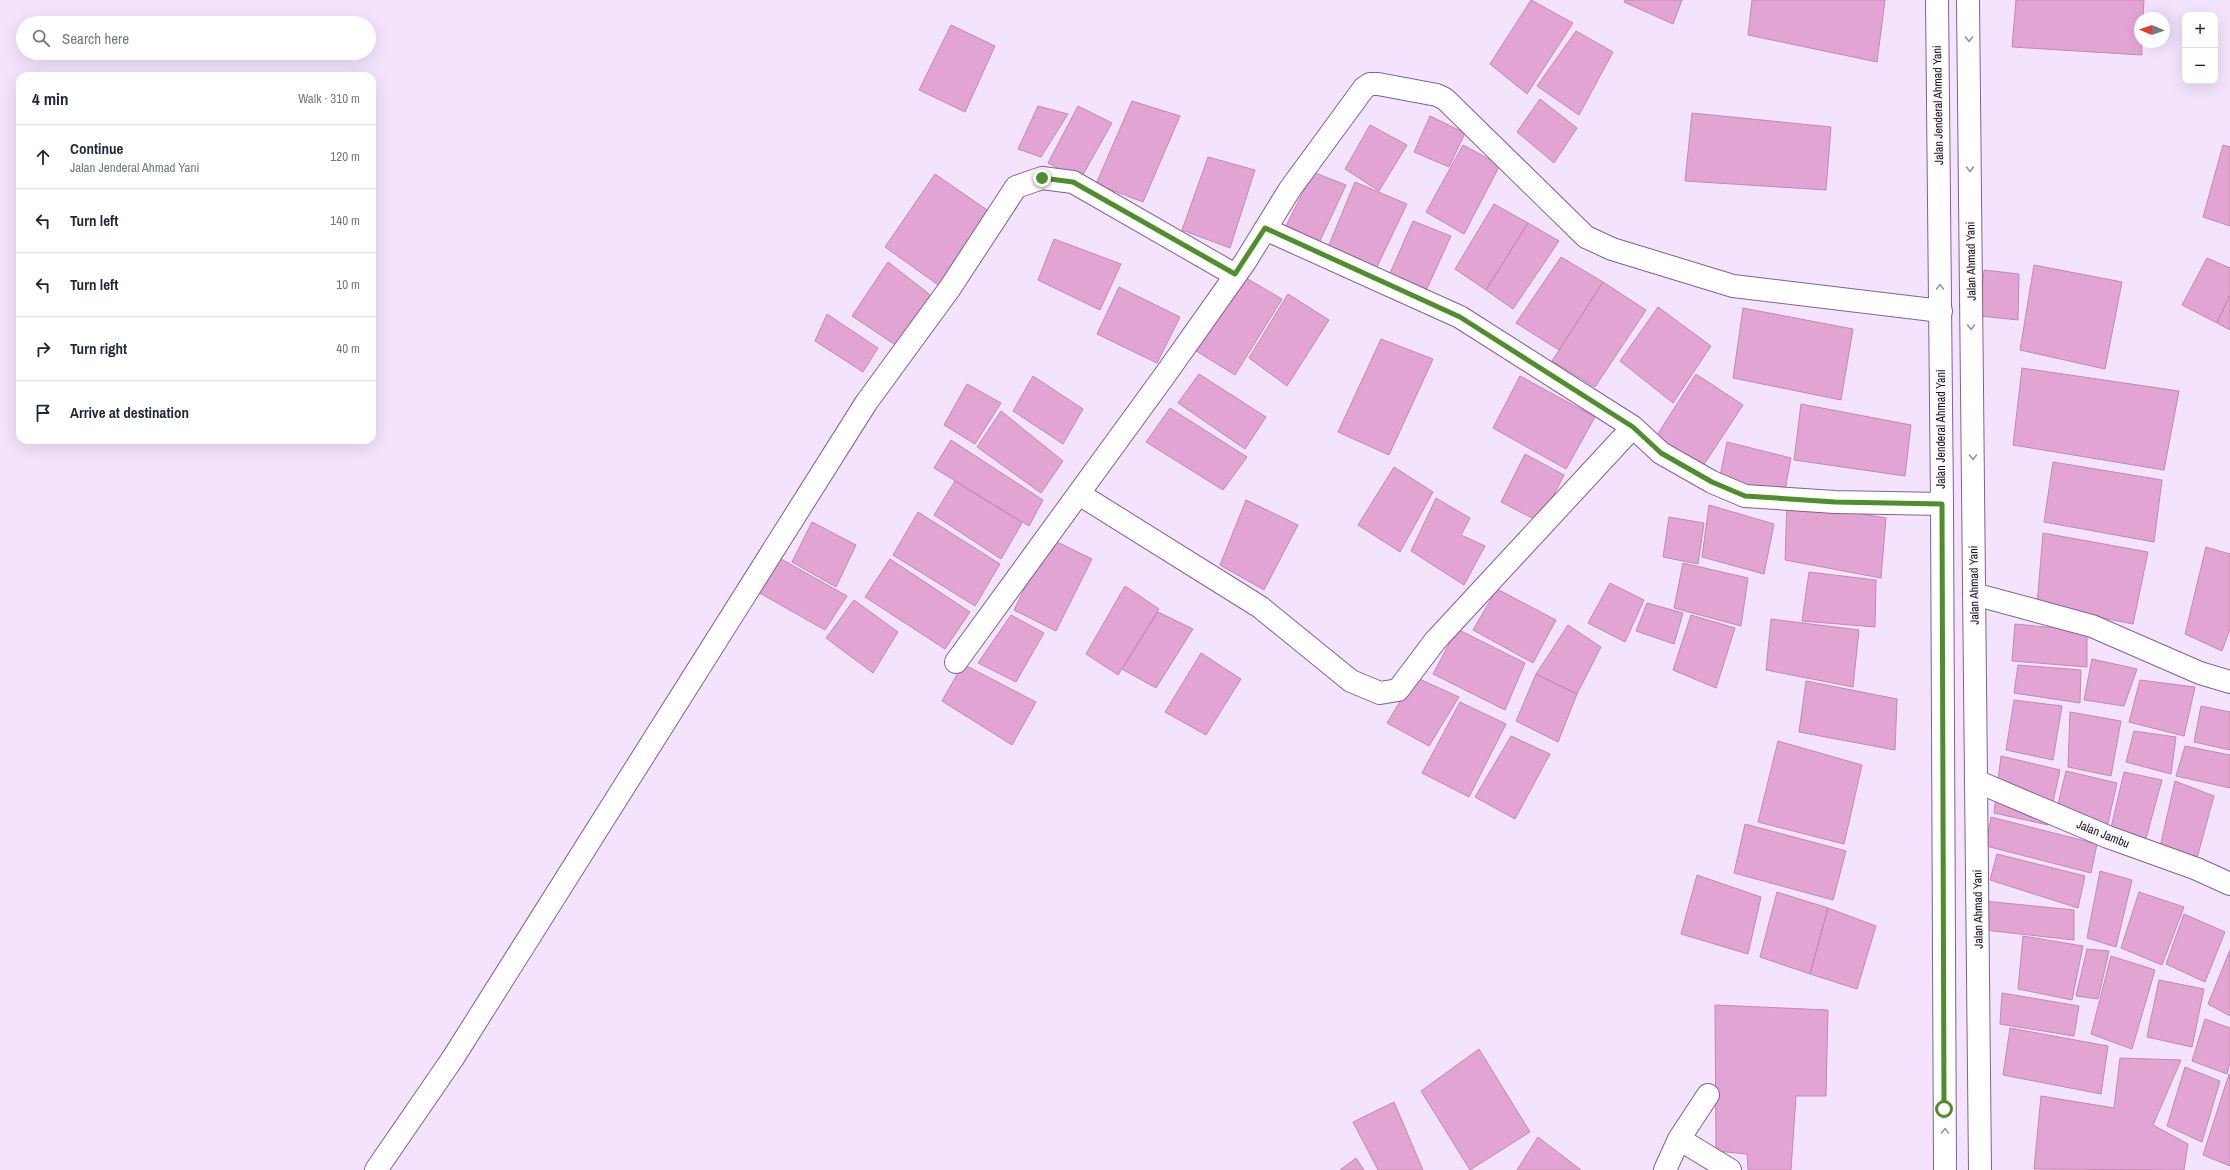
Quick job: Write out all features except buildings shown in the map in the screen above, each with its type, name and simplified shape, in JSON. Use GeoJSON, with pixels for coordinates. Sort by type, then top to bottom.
{"type":"FeatureCollection","features":[{"type":"Feature","properties":{"kind":"street","name":"Jalan Jenderal Ahmad Yani"},"geometry":{"type":"LineString","coordinates":[[1937,0],[1942,504],[1944,1170]]}},
{"type":"Feature","properties":{"kind":"street","name":"Jalan Ahmad Yani"},"geometry":{"type":"LineString","coordinates":[[1968,0],[1980,1170]]}},
{"type":"Feature","properties":{"kind":"street"},"geometry":{"type":"LineString","coordinates":[[956,662],[1235,274],[1290,189],[1364,88],[1370,84],[1378,84],[1438,95],[1445,99],[1586,237],[1599,244],[1733,286],[1940,311]]}},
{"type":"Feature","properties":{"kind":"street"},"geometry":{"type":"LineString","coordinates":[[376,1170],[453,1058],[866,403],[950,288],[1016,187],[1042,178],[1073,182],[1235,274]]}},
{"type":"Feature","properties":{"kind":"street"},"geometry":{"type":"LineString","coordinates":[[1265,228],[1460,317],[1633,427],[1661,453],[1712,482],[1745,496],[1835,502],[1942,504]]}},
{"type":"Feature","properties":{"kind":"street"},"geometry":{"type":"LineString","coordinates":[[1078,494],[1260,607],[1351,681],[1380,693],[1398,690],[1435,641],[1633,427]]}},
{"type":"Feature","properties":{"kind":"street"},"geometry":{"type":"LineString","coordinates":[[1974,594],[2092,626],[2200,673],[2230,682]]}},
{"type":"Feature","properties":{"kind":"street","name":"Jalan Jambu"},"geometry":{"type":"LineString","coordinates":[[1976,781],[2108,837],[2197,869],[2230,884]]}},
{"type":"Feature","properties":{"kind":"street"},"geometry":{"type":"LineString","coordinates":[[1666,1170],[1679,1139],[1708,1095]]}},
{"type":"Feature","properties":{"kind":"street"},"geometry":{"type":"LineString","coordinates":[[1944,1109],[1980,1109]]}},
{"type":"Feature","properties":{"kind":"street"},"geometry":{"type":"LineString","coordinates":[[1679,1139],[1730,1170]]}},
{"type":"Feature","properties":{"kind":"route"},"geometry":{"type":"LineString","coordinates":[[1042,178],[1073,182],[1235,274],[1245,262],[1265,228],[1460,317],[1633,427],[1661,453],[1712,482],[1745,496],[1835,502],[1942,504],[1944,1109]]}}]}
